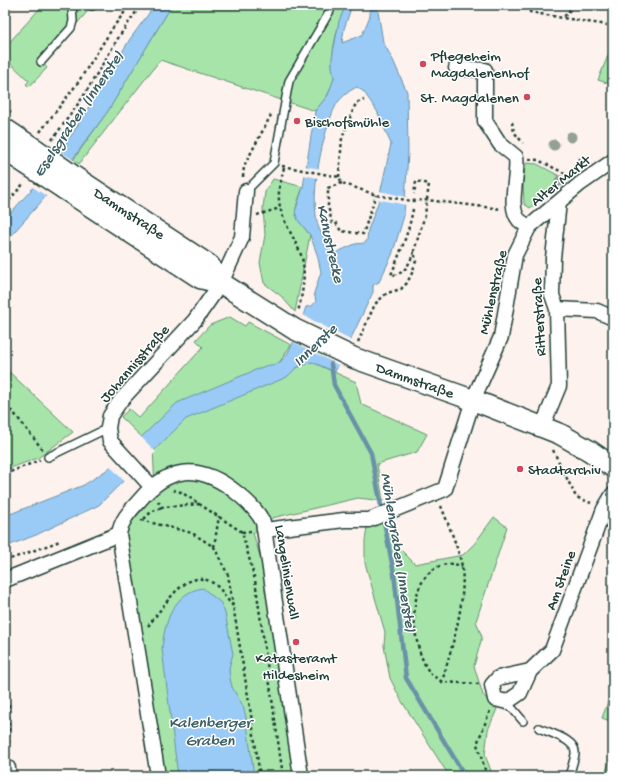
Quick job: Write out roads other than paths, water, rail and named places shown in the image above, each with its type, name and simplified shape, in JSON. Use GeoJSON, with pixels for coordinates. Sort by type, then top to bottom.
{"type":"FeatureCollection","features":[{"type":"Feature","properties":{"kind":"street"},"geometry":{"type":"LineString","coordinates":[[456,68],[485,70],[485,121],[500,144],[516,157],[518,166],[514,211],[519,220],[530,227]]}},
{"type":"Feature","properties":{"kind":"street"},"geometry":{"type":"LineString","coordinates":[[5,129],[35,154]]}},
{"type":"Feature","properties":{"kind":"street"},"geometry":{"type":"LineString","coordinates":[[5,150],[35,154]]}},
{"type":"Feature","properties":{"kind":"street","name":"Dammstraße"},"geometry":{"type":"LineString","coordinates":[[35,154],[68,182],[200,278],[221,283],[292,328],[351,356],[473,400],[560,434],[590,451],[613,467]]}},
{"type":"Feature","properties":{"kind":"street","name":"Alter Markt"},"geometry":{"type":"LineString","coordinates":[[530,227],[580,184],[612,160]]}},
{"type":"Feature","properties":{"kind":"street"},"geometry":{"type":"LineString","coordinates":[[221,283],[242,237],[246,191]]}},
{"type":"Feature","properties":{"kind":"street","name":"Ritterstraße"},"geometry":{"type":"LineString","coordinates":[[542,427],[559,386],[557,309],[552,295],[553,258],[559,202]]}},
{"type":"Feature","properties":{"kind":"street","name":"Mühlenstraße"},"geometry":{"type":"LineString","coordinates":[[265,530],[344,520],[369,520],[445,489],[473,400],[501,337],[515,255],[530,227]]}},
{"type":"Feature","properties":{"kind":"street","name":"Johannisstraße"},"geometry":{"type":"LineString","coordinates":[[108,428],[110,416],[115,406],[195,320],[221,283]]}},
{"type":"Feature","properties":{"kind":"street"},"geometry":{"type":"LineString","coordinates":[[557,309],[597,311],[613,318]]}},
{"type":"Feature","properties":{"kind":"street"},"geometry":{"type":"LineString","coordinates":[[108,428],[110,441],[148,482],[121,524],[119,534],[158,776]]}},
{"type":"Feature","properties":{"kind":"street","name":"Langelinienwall"},"geometry":{"type":"LineString","coordinates":[[148,482],[160,480],[181,472],[202,474],[225,484],[254,508],[260,515],[265,530],[301,776]]}},
{"type":"Feature","properties":{"kind":"street","name":"Am Steine"},"geometry":{"type":"LineString","coordinates":[[498,695],[520,693],[530,671],[552,650],[604,509],[613,494]]}},
{"type":"Feature","properties":{"kind":"street"},"geometry":{"type":"LineString","coordinates":[[5,580],[119,534]]}},
{"type":"Feature","properties":{"kind":"street"},"geometry":{"type":"LineString","coordinates":[[498,695],[498,678],[530,671]]}},
{"type":"Feature","properties":{"kind":"lane"},"geometry":{"type":"LineString","coordinates":[[41,62],[71,28],[73,21],[72,5]]}},
{"type":"Feature","properties":{"kind":"lane"},"geometry":{"type":"LineString","coordinates":[[246,191],[274,164],[289,82],[330,11]]}},
{"type":"Feature","properties":{"kind":"lane"},"geometry":{"type":"LineString","coordinates":[[48,457],[108,428]]}},
{"type":"Feature","properties":{"kind":"lane"},"geometry":{"type":"LineString","coordinates":[[498,695],[523,721]]}},
{"type":"Feature","properties":{"kind":"lane"},"geometry":{"type":"LineString","coordinates":[[539,728],[570,742],[574,747],[576,754],[569,776]]}},
{"type":"Feature","properties":{"kind":"water"},"geometry":{"type":"Polygon","coordinates":[[[155,5],[172,5],[108,111],[42,201],[5,242],[5,219],[32,189],[73,133],[130,39],[155,5]]]}},
{"type":"Feature","properties":{"kind":"water","name":"Innerste"},"geometry":{"type":"Polygon","coordinates":[[[346,5],[352,5],[344,29],[342,43],[362,35],[370,16],[370,5],[377,5],[383,42],[393,60],[407,92],[408,153],[404,216],[392,255],[379,282],[373,285],[373,292],[335,372],[312,362],[296,368],[287,377],[186,419],[99,505],[36,535],[5,547],[5,516],[84,485],[108,469],[177,403],[265,366],[278,363],[288,352],[296,336],[306,307],[312,306],[316,301],[314,293],[321,272],[317,254],[310,235],[298,220],[295,212],[303,187],[315,111],[328,95],[334,78],[332,58],[339,21],[346,5]],[[357,87],[347,93],[338,102],[326,132],[321,153],[315,199],[316,219],[321,234],[331,242],[335,253],[355,244],[365,243],[367,240],[368,230],[378,203],[391,144],[377,111],[364,92],[357,87]]]}},
{"type":"Feature","properties":{"kind":"water","name":"Kalenberger Graben"},"geometry":{"type":"Polygon","coordinates":[[[203,588],[221,603],[225,613],[233,654],[229,668],[230,678],[232,687],[243,706],[246,717],[254,776],[178,776],[162,649],[163,639],[168,620],[177,602],[193,591],[203,588]]]}},
{"type":"Feature","properties":{"kind":"waterway","name":"Mühlengraben (Innerste)"},"geometry":{"type":"LineString","coordinates":[[331,364],[334,385],[371,453],[394,574],[406,678],[465,776]]}},
{"type":"Feature","properties":{"kind":"place","name":"Pflegeheim Magdalenenhof"},"geometry":{"type":"Point","coordinates":[423,64]}},
{"type":"Feature","properties":{"kind":"place","name":"St. Magdalenen"},"geometry":{"type":"Point","coordinates":[527,97]}},
{"type":"Feature","properties":{"kind":"place","name":"Bischofsmühle"},"geometry":{"type":"Point","coordinates":[297,121]}},
{"type":"Feature","properties":{"kind":"place","name":"Stadtarchiv"},"geometry":{"type":"Point","coordinates":[520,469]}},
{"type":"Feature","properties":{"kind":"place","name":"Katasteramt Hildesheim"},"geometry":{"type":"Point","coordinates":[296,642]}},
{"type":"Feature","properties":{"kind":"water label","name":"Eselsgraben (Innerste)"},"geometry":{"type":"Point","coordinates":[77,113]}},
{"type":"Feature","properties":{"kind":"water label","name":"Kanustrecke"},"geometry":{"type":"Point","coordinates":[332,243]}}]}
